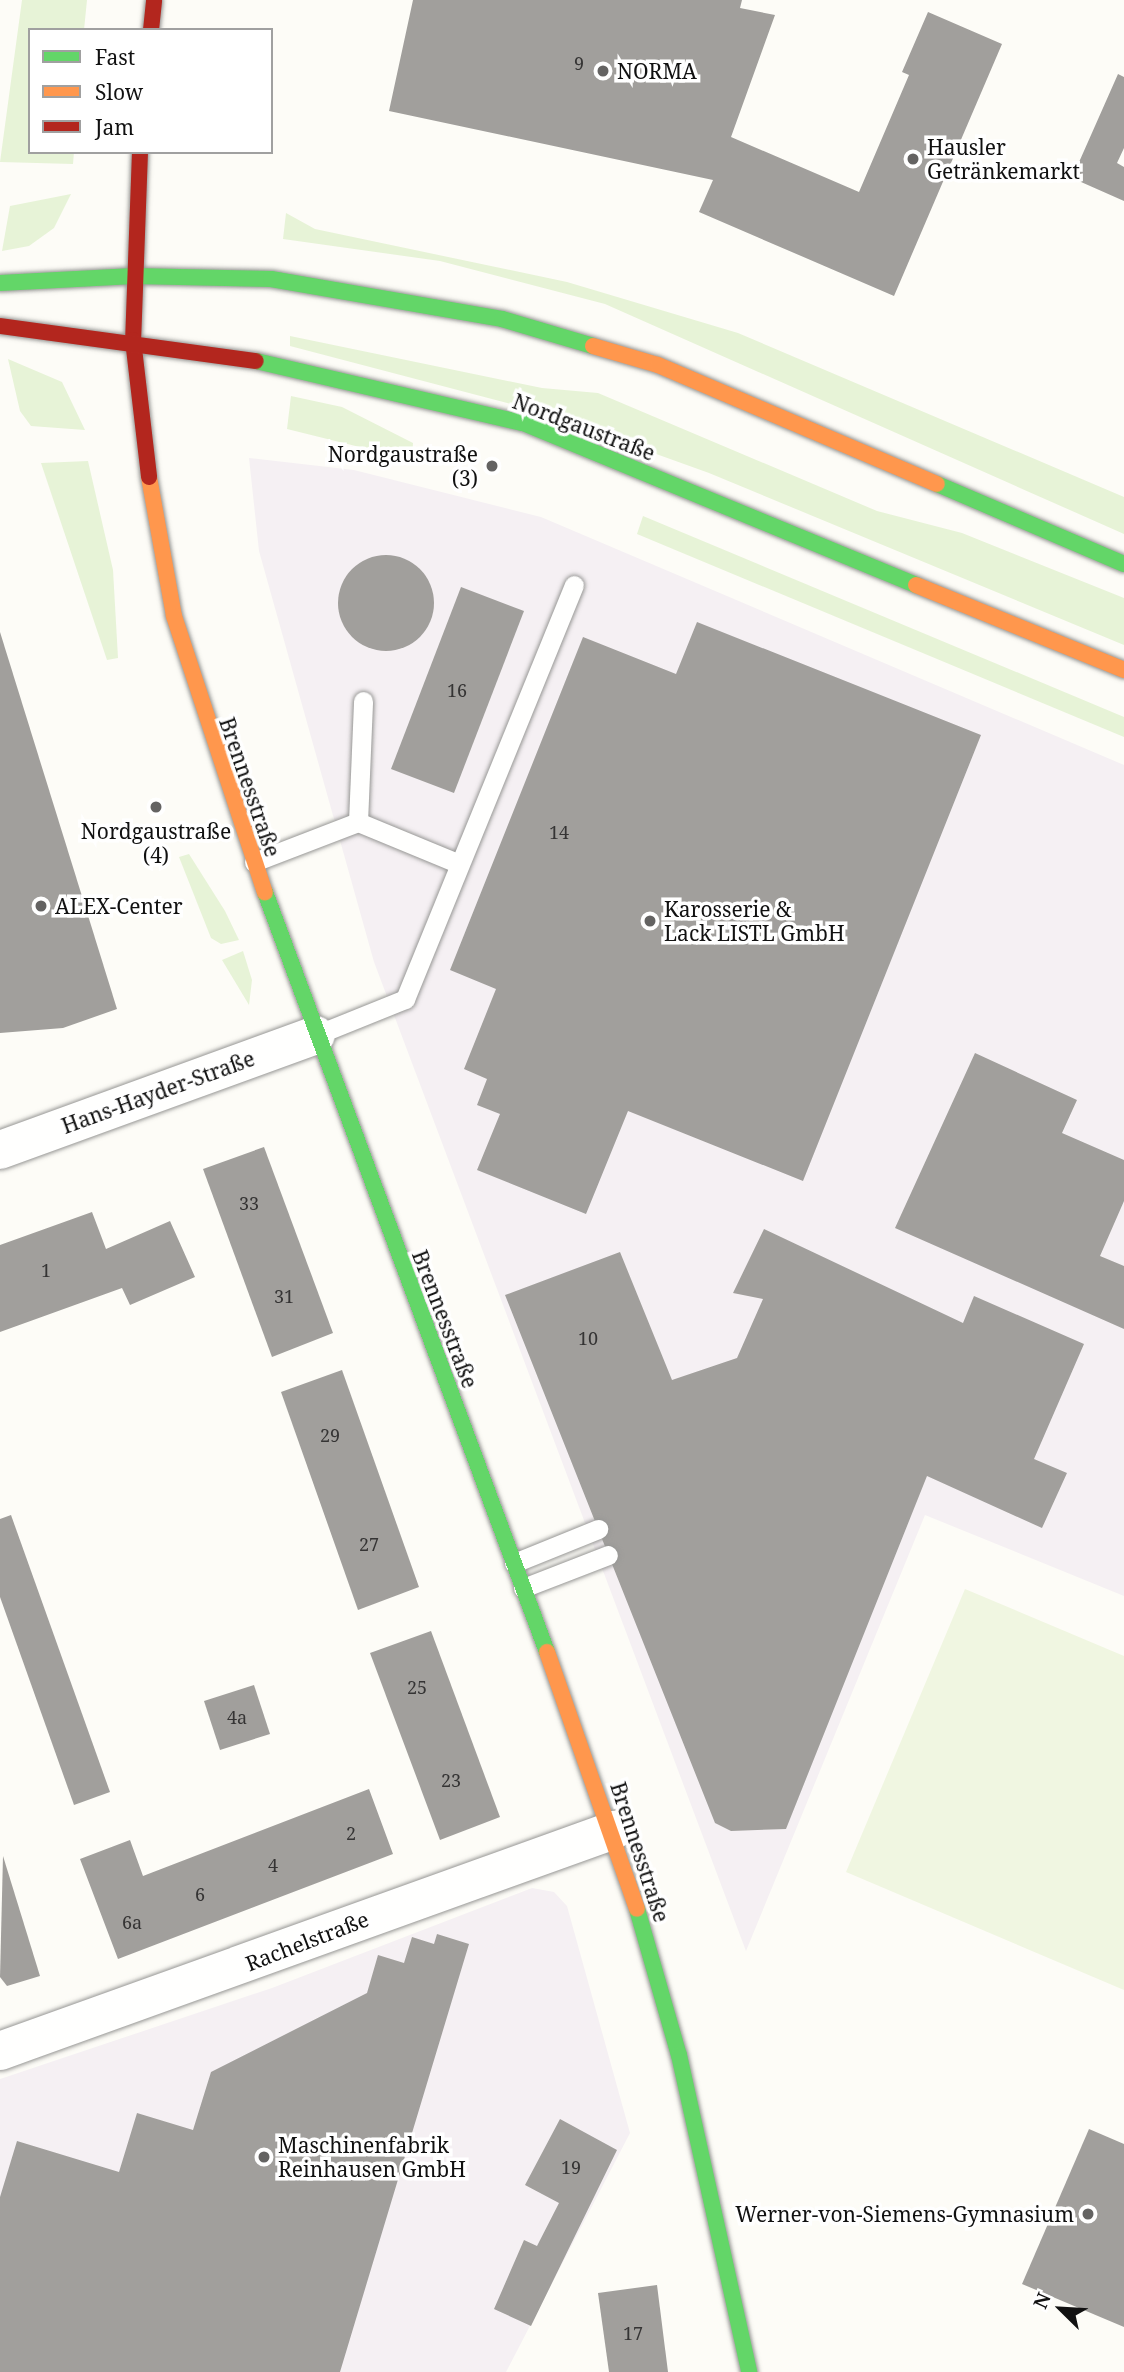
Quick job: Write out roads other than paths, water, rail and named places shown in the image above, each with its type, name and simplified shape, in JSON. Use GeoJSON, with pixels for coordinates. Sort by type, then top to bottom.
{"type":"FeatureCollection","features":[{"type":"Feature","properties":{"kind":"street"},"geometry":{"type":"LineString","coordinates":[[152,28],[154,0]]}},
{"type":"Feature","properties":{"kind":"street","name":"Brennesstraße"},"geometry":{"type":"LineString","coordinates":[[140,154],[133,340],[143,446],[174,616],[254,862],[316,1035],[614,1830],[679,2055],[749,2372]]}},
{"type":"Feature","properties":{"kind":"street"},"geometry":{"type":"LineString","coordinates":[[0,283],[134,276],[271,279],[502,319],[584,340],[658,365],[1124,564]]}},
{"type":"Feature","properties":{"kind":"street","name":"Nordgaustraße"},"geometry":{"type":"LineString","coordinates":[[0,326],[133,340],[267,362],[523,423],[1124,670]]}},
{"type":"Feature","properties":{"kind":"street","name":"Hans-Hayder-Straße"},"geometry":{"type":"LineString","coordinates":[[0,1150],[316,1035]]}},
{"type":"Feature","properties":{"kind":"street","name":"Rachelstraße"},"geometry":{"type":"LineString","coordinates":[[0,2051],[614,1830]]}},
{"type":"Feature","properties":{"kind":"lane"},"geometry":{"type":"LineString","coordinates":[[316,1035],[405,999],[574,585]]}},
{"type":"Feature","properties":{"kind":"lane"},"geometry":{"type":"LineString","coordinates":[[358,822],[363,701]]}},
{"type":"Feature","properties":{"kind":"lane"},"geometry":{"type":"LineString","coordinates":[[254,862],[358,822],[460,864]]}},
{"type":"Feature","properties":{"kind":"lane"},"geometry":{"type":"LineString","coordinates":[[513,1563],[598,1529]]}},
{"type":"Feature","properties":{"kind":"lane"},"geometry":{"type":"LineString","coordinates":[[523,1588],[608,1555]]}},
{"type":"Feature","properties":{"kind":"place","name":"NORMA"},"geometry":{"type":"Point","coordinates":[603,71]}},
{"type":"Feature","properties":{"kind":"place","name":"Hausler Getränkemarkt"},"geometry":{"type":"Point","coordinates":[913,159]}},
{"type":"Feature","properties":{"kind":"place","name":"Nordgaustraße (3)"},"geometry":{"type":"Point","coordinates":[492,466]}},
{"type":"Feature","properties":{"kind":"place","name":"Nordgaustraße (4)"},"geometry":{"type":"Point","coordinates":[156,807]}},
{"type":"Feature","properties":{"kind":"place","name":"ALEX-Center"},"geometry":{"type":"Point","coordinates":[41,906]}},
{"type":"Feature","properties":{"kind":"place","name":"Karosserie & Lack LISTL GmbH"},"geometry":{"type":"Point","coordinates":[650,921]}},
{"type":"Feature","properties":{"kind":"place","name":"Maschinenfabrik Reinhausen GmbH"},"geometry":{"type":"Point","coordinates":[264,2157]}},
{"type":"Feature","properties":{"kind":"place","name":"Werner-von-Siemens-Gymnasium"},"geometry":{"type":"Point","coordinates":[1088,2214]}}]}
